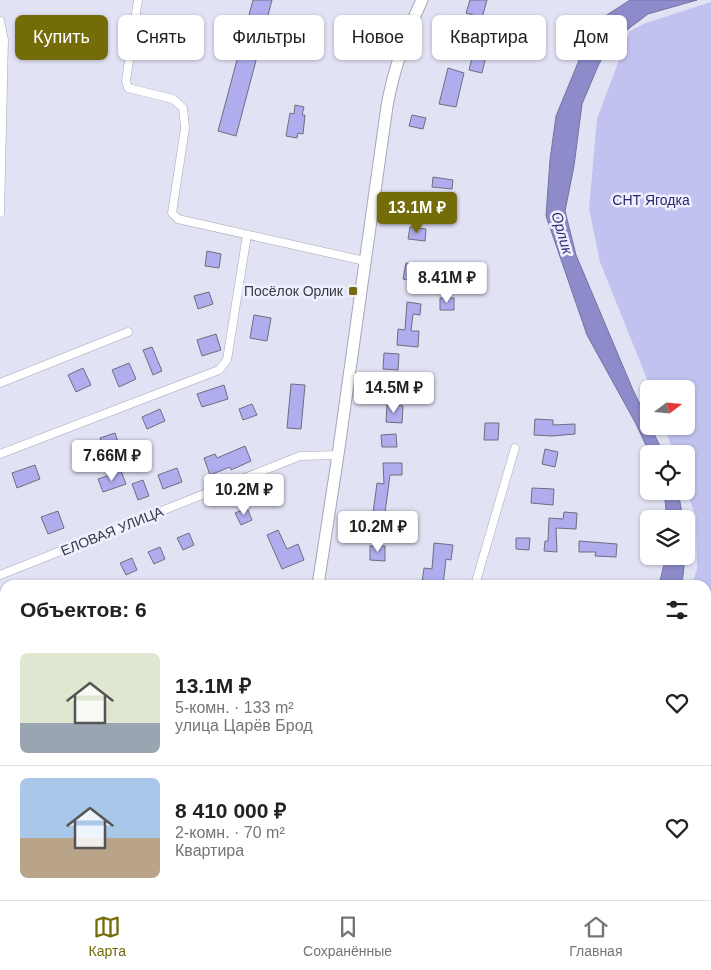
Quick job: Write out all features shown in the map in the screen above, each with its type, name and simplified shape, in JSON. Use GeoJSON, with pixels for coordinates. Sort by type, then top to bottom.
{"type":"FeatureCollection","features":[{"type":"Feature","properties":{"kind":"street"},"geometry":{"type":"LineString","coordinates":[[138,0],[126,81],[128,88],[173,99],[183,108],[185,128],[172,213],[178,219],[365,261]]}},
{"type":"Feature","properties":{"kind":"street"},"geometry":{"type":"LineString","coordinates":[[319,580],[391,83],[401,50],[422,0]]}},
{"type":"Feature","properties":{"kind":"street"},"geometry":{"type":"LineString","coordinates":[[0,21],[4,40],[0,213]]}},
{"type":"Feature","properties":{"kind":"street"},"geometry":{"type":"LineString","coordinates":[[0,454],[219,370],[227,360],[248,235]]}},
{"type":"Feature","properties":{"kind":"street"},"geometry":{"type":"LineString","coordinates":[[0,383],[128,332]]}},
{"type":"Feature","properties":{"kind":"street"},"geometry":{"type":"LineString","coordinates":[[477,580],[515,448]]}},
{"type":"Feature","properties":{"kind":"street","name":"ЕЛОВАЯ УЛИЦА"},"geometry":{"type":"LineString","coordinates":[[0,575],[300,456],[338,454]]}},
{"type":"Feature","properties":{"kind":"green space","name":"СНТ Ягодка"},"geometry":{"type":"Polygon","coordinates":[[[711,2],[711,580],[694,580],[697,569],[696,517],[690,500],[695,500],[695,445],[671,445],[667,435],[695,435],[695,380],[647,380],[600,262],[589,209],[597,119],[619,60],[627,60],[627,39],[630,31],[646,23],[711,2]]]}},
{"type":"Feature","properties":{"kind":"water"},"geometry":{"type":"Polygon","coordinates":[[[630,0],[697,0],[648,14],[627,30],[627,15],[607,15],[630,0]]]}},
{"type":"Feature","properties":{"kind":"water","name":"Орлик"},"geometry":{"type":"Polygon","coordinates":[[[579,60],[601,60],[582,104],[574,166],[565,211],[576,255],[640,404],[640,433],[587,335],[546,216],[550,160],[556,116],[579,60]]]}},
{"type":"Feature","properties":{"kind":"water"},"geometry":{"type":"Polygon","coordinates":[[[641,435],[654,435],[660,445],[646,445],[641,435]]]}},
{"type":"Feature","properties":{"kind":"water"},"geometry":{"type":"Polygon","coordinates":[[[665,500],[680,500],[681,510],[666,510],[665,500]]]}},
{"type":"Feature","properties":{"kind":"water"},"geometry":{"type":"Polygon","coordinates":[[[664,565],[684,565],[683,580],[660,580],[664,565]]]}},
{"type":"Feature","properties":{"kind":"building"},"geometry":{"type":"Polygon","coordinates":[[[253,0],[272,0],[268,15],[249,15],[253,0]]]}},
{"type":"Feature","properties":{"kind":"building"},"geometry":{"type":"Polygon","coordinates":[[[470,0],[487,0],[483,15],[466,13],[470,0]]]}},
{"type":"Feature","properties":{"kind":"building"},"geometry":{"type":"Polygon","coordinates":[[[237,60],[256,60],[236,136],[218,131],[237,60]]]}},
{"type":"Feature","properties":{"kind":"building"},"geometry":{"type":"Polygon","coordinates":[[[471,60],[485,60],[482,73],[469,70],[471,60]]]}},
{"type":"Feature","properties":{"kind":"building"},"geometry":{"type":"Polygon","coordinates":[[[448,68],[464,73],[456,107],[439,104],[448,68]]]}},
{"type":"Feature","properties":{"kind":"building"},"geometry":{"type":"Polygon","coordinates":[[[295,105],[304,107],[302,115],[305,115],[303,134],[298,133],[297,138],[286,136],[290,113],[294,114],[295,105]]]}},
{"type":"Feature","properties":{"kind":"building"},"geometry":{"type":"Polygon","coordinates":[[[412,115],[426,118],[423,129],[409,126],[412,115]]]}},
{"type":"Feature","properties":{"kind":"building"},"geometry":{"type":"Polygon","coordinates":[[[433,177],[453,180],[452,189],[432,187],[433,177]]]}},
{"type":"Feature","properties":{"kind":"building"},"geometry":{"type":"Polygon","coordinates":[[[413,195],[429,195],[428,215],[412,214],[413,195]]]}},
{"type":"Feature","properties":{"kind":"building"},"geometry":{"type":"Polygon","coordinates":[[[410,227],[426,229],[425,241],[408,239],[410,227]]]}},
{"type":"Feature","properties":{"kind":"building"},"geometry":{"type":"Polygon","coordinates":[[[207,251],[221,254],[219,268],[205,266],[207,251]]]}},
{"type":"Feature","properties":{"kind":"building"},"geometry":{"type":"Polygon","coordinates":[[[406,263],[428,267],[426,278],[417,277],[416,282],[403,279],[406,263]]]}},
{"type":"Feature","properties":{"kind":"building"},"geometry":{"type":"Polygon","coordinates":[[[209,292],[213,304],[198,309],[194,296],[209,292]]]}},
{"type":"Feature","properties":{"kind":"building"},"geometry":{"type":"Polygon","coordinates":[[[440,298],[454,298],[454,310],[440,310],[440,298]]]}},
{"type":"Feature","properties":{"kind":"building"},"geometry":{"type":"Polygon","coordinates":[[[407,302],[421,304],[420,315],[413,314],[411,331],[419,331],[418,347],[397,345],[398,329],[405,330],[407,302]]]}},
{"type":"Feature","properties":{"kind":"building"},"geometry":{"type":"Polygon","coordinates":[[[254,315],[271,318],[267,341],[250,338],[254,315]]]}},
{"type":"Feature","properties":{"kind":"building"},"geometry":{"type":"Polygon","coordinates":[[[216,334],[221,350],[202,356],[197,340],[216,334]]]}},
{"type":"Feature","properties":{"kind":"building"},"geometry":{"type":"Polygon","coordinates":[[[152,347],[162,371],[153,375],[143,350],[152,347]]]}},
{"type":"Feature","properties":{"kind":"building"},"geometry":{"type":"Polygon","coordinates":[[[384,353],[399,354],[398,370],[383,369],[384,353]]]}},
{"type":"Feature","properties":{"kind":"building"},"geometry":{"type":"Polygon","coordinates":[[[129,363],[136,379],[119,387],[112,370],[129,363]]]}},
{"type":"Feature","properties":{"kind":"building"},"geometry":{"type":"Polygon","coordinates":[[[83,368],[91,385],[76,392],[68,375],[83,368]]]}},
{"type":"Feature","properties":{"kind":"building"},"geometry":{"type":"Polygon","coordinates":[[[392,374],[409,375],[408,389],[391,388],[392,374]]]}},
{"type":"Feature","properties":{"kind":"building"},"geometry":{"type":"Polygon","coordinates":[[[291,384],[305,385],[301,429],[287,428],[291,384]]]}},
{"type":"Feature","properties":{"kind":"building"},"geometry":{"type":"Polygon","coordinates":[[[224,385],[228,399],[202,407],[197,394],[224,385]]]}},
{"type":"Feature","properties":{"kind":"building"},"geometry":{"type":"Polygon","coordinates":[[[252,404],[257,415],[243,420],[239,409],[252,404]]]}},
{"type":"Feature","properties":{"kind":"building"},"geometry":{"type":"Polygon","coordinates":[[[387,405],[403,406],[402,423],[386,422],[387,405]]]}},
{"type":"Feature","properties":{"kind":"building"},"geometry":{"type":"Polygon","coordinates":[[[160,409],[165,421],[147,429],[142,417],[160,409]]]}},
{"type":"Feature","properties":{"kind":"building"},"geometry":{"type":"Polygon","coordinates":[[[535,419],[553,420],[553,425],[575,424],[575,434],[534,435],[535,419]]]}},
{"type":"Feature","properties":{"kind":"building"},"geometry":{"type":"Polygon","coordinates":[[[485,423],[499,423],[498,440],[484,440],[485,423]]]}},
{"type":"Feature","properties":{"kind":"building"},"geometry":{"type":"Polygon","coordinates":[[[115,433],[121,451],[106,456],[100,438],[115,433]]]}},
{"type":"Feature","properties":{"kind":"building"},"geometry":{"type":"Polygon","coordinates":[[[396,434],[397,447],[382,447],[381,435],[396,434]]]}},
{"type":"Feature","properties":{"kind":"building"},"geometry":{"type":"Polygon","coordinates":[[[245,446],[251,461],[231,470],[230,467],[210,475],[204,458],[215,454],[217,458],[245,446]]]}},
{"type":"Feature","properties":{"kind":"building"},"geometry":{"type":"Polygon","coordinates":[[[545,449],[558,452],[555,467],[542,464],[545,449]]]}},
{"type":"Feature","properties":{"kind":"building"},"geometry":{"type":"Polygon","coordinates":[[[383,463],[402,463],[402,475],[390,475],[385,513],[388,513],[387,529],[371,528],[377,483],[384,484],[383,463]]]}},
{"type":"Feature","properties":{"kind":"building"},"geometry":{"type":"Polygon","coordinates":[[[35,465],[40,479],[17,488],[12,473],[35,465]]]}},
{"type":"Feature","properties":{"kind":"building"},"geometry":{"type":"Polygon","coordinates":[[[177,468],[182,482],[163,489],[158,475],[177,468]]]}},
{"type":"Feature","properties":{"kind":"building"},"geometry":{"type":"Polygon","coordinates":[[[121,471],[126,484],[103,492],[98,479],[121,471]]]}},
{"type":"Feature","properties":{"kind":"building"},"geometry":{"type":"Polygon","coordinates":[[[143,480],[149,496],[138,500],[132,484],[143,480]]]}},
{"type":"Feature","properties":{"kind":"building"},"geometry":{"type":"Polygon","coordinates":[[[532,488],[554,489],[553,505],[531,503],[532,488]]]}},
{"type":"Feature","properties":{"kind":"building"},"geometry":{"type":"Polygon","coordinates":[[[247,508],[252,520],[241,525],[235,513],[247,508]]]}},
{"type":"Feature","properties":{"kind":"building"},"geometry":{"type":"Polygon","coordinates":[[[58,511],[64,528],[48,534],[41,517],[58,511]]]}},
{"type":"Feature","properties":{"kind":"building"},"geometry":{"type":"Polygon","coordinates":[[[564,512],[577,513],[576,529],[556,528],[557,552],[544,551],[545,541],[548,541],[549,518],[563,519],[564,512]]]}},
{"type":"Feature","properties":{"kind":"building"},"geometry":{"type":"Polygon","coordinates":[[[278,530],[287,549],[298,544],[304,560],[282,569],[267,535],[278,530]]]}},
{"type":"Feature","properties":{"kind":"building"},"geometry":{"type":"Polygon","coordinates":[[[189,533],[194,545],[183,550],[177,538],[189,533]]]}},
{"type":"Feature","properties":{"kind":"building"},"geometry":{"type":"Polygon","coordinates":[[[516,538],[530,538],[529,550],[516,549],[516,538]]]}},
{"type":"Feature","properties":{"kind":"building"},"geometry":{"type":"Polygon","coordinates":[[[579,541],[617,544],[616,557],[595,556],[596,552],[579,552],[579,541]]]}},
{"type":"Feature","properties":{"kind":"building"},"geometry":{"type":"Polygon","coordinates":[[[434,543],[453,545],[451,560],[446,559],[444,580],[422,580],[424,568],[432,569],[434,543]]]}},
{"type":"Feature","properties":{"kind":"building"},"geometry":{"type":"Polygon","coordinates":[[[370,546],[385,546],[385,561],[370,560],[370,546]]]}},
{"type":"Feature","properties":{"kind":"building"},"geometry":{"type":"Polygon","coordinates":[[[160,547],[165,559],[154,564],[148,552],[160,547]]]}},
{"type":"Feature","properties":{"kind":"building"},"geometry":{"type":"Polygon","coordinates":[[[132,558],[137,570],[126,575],[120,563],[132,558]]]}},
{"type":"Feature","properties":{"kind":"place","name":"Посёлок Орлик"},"geometry":{"type":"Point","coordinates":[353,291]}}]}
